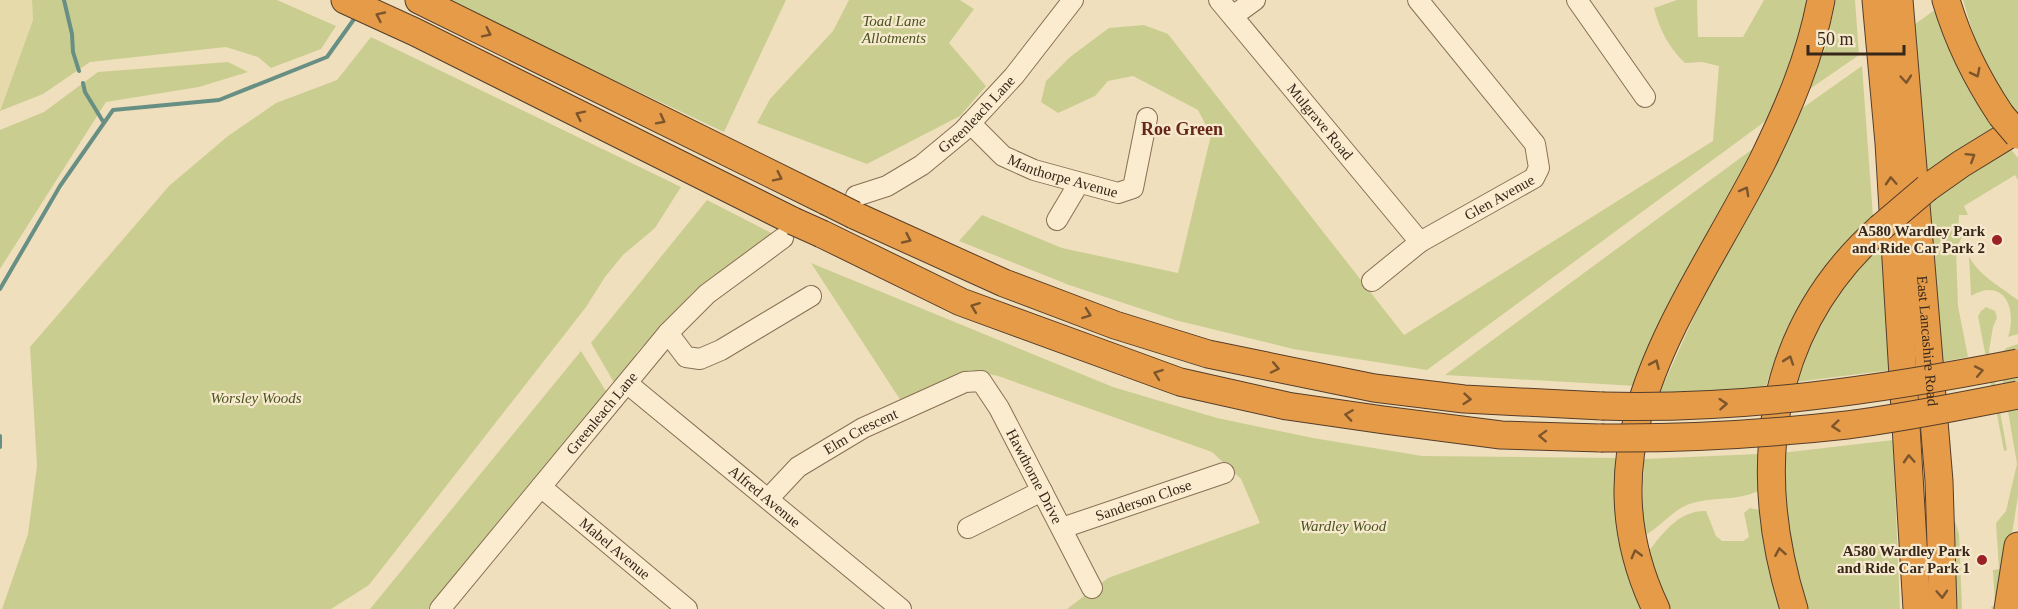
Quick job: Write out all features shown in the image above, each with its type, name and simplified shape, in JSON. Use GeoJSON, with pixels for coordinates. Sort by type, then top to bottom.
{"type":"FeatureCollection","features":[{"type":"Feature","properties":{"kind":"highway"},"geometry":{"type":"LineString","coordinates":[[345,0],[700,174],[788,230],[822,234],[961,302],[1179,382],[1287,406],[1384,420],[1502,435],[1601,438],[1702,437],[1792,431],[1860,423],[2018,394]]}},
{"type":"Feature","properties":{"kind":"highway"},"geometry":{"type":"LineString","coordinates":[[1656,609],[1640,569],[1629,518],[1628,482],[1638,411],[1667,336],[1761,162],[1798,84],[1816,27],[1821,0]]}},
{"type":"Feature","properties":{"kind":"highway","name":"East Lancashire Road"},"geometry":{"type":"LineString","coordinates":[[1876,0],[1889,143],[1917,609]]}},
{"type":"Feature","properties":{"kind":"highway","name":"East Lancashire Road"},"geometry":{"type":"LineString","coordinates":[[1899,0],[1939,481],[1943,609]]}},
{"type":"Feature","properties":{"kind":"highway"},"geometry":{"type":"LineString","coordinates":[[1794,609],[1780,556],[1771,485],[1773,430],[1782,383],[1800,334],[1814,308],[1849,259],[1880,228],[1927,188],[2012,126],[1982,83],[1960,42],[1946,0]]}},
{"type":"Feature","properties":{"kind":"highway"},"geometry":{"type":"LineString","coordinates":[[427,4],[826,201],[855,206],[1004,283],[1115,325],[1208,354],[1374,388],[1464,399],[1602,406],[1718,405],[1817,396],[1912,383],[2018,363]]}},
{"type":"Feature","properties":{"kind":"highway"},"geometry":{"type":"LineString","coordinates":[[2008,609],[2018,546]]}},
{"type":"Feature","properties":{"kind":"street","name":"Mulgrave Road"},"geometry":{"type":"LineString","coordinates":[[1219,0],[1420,242]]}},
{"type":"Feature","properties":{"kind":"street"},"geometry":{"type":"LineString","coordinates":[[1233,16],[1255,0]]}},
{"type":"Feature","properties":{"kind":"street","name":"Glen Avenue"},"geometry":{"type":"LineString","coordinates":[[1372,280],[1420,242],[1534,178],[1539,168],[1535,144],[1418,0]]}},
{"type":"Feature","properties":{"kind":"street"},"geometry":{"type":"LineString","coordinates":[[1577,0],[1645,97]]}},
{"type":"Feature","properties":{"kind":"street","name":"Greenleach Lane"},"geometry":{"type":"LineString","coordinates":[[855,206],[922,165],[970,123],[1014,76],[1064,3]]}},
{"type":"Feature","properties":{"kind":"street","name":"Manthorpe Avenue"},"geometry":{"type":"LineString","coordinates":[[970,123],[1003,156],[1034,170],[1118,193],[1133,188],[1147,118]]}},
{"type":"Feature","properties":{"kind":"street"},"geometry":{"type":"LineString","coordinates":[[1057,220],[1079,183]]}},
{"type":"Feature","properties":{"kind":"street","name":"Greenleach Lane"},"geometry":{"type":"LineString","coordinates":[[440,609],[668,333],[707,294],[788,230]]}},
{"type":"Feature","properties":{"kind":"street"},"geometry":{"type":"LineString","coordinates":[[668,333],[686,357],[700,359],[721,350],[812,296]]}},
{"type":"Feature","properties":{"kind":"street","name":"Hawthorne Drive"},"geometry":{"type":"LineString","coordinates":[[964,382],[981,381],[999,408],[1092,588]]}},
{"type":"Feature","properties":{"kind":"street","name":"Elm Crescent"},"geometry":{"type":"LineString","coordinates":[[768,499],[798,467],[863,428],[964,382]]}},
{"type":"Feature","properties":{"kind":"street","name":"Alfred Avenue"},"geometry":{"type":"LineString","coordinates":[[628,384],[901,609]]}},
{"type":"Feature","properties":{"kind":"street","name":"Sanderson Close"},"geometry":{"type":"LineString","coordinates":[[1062,528],[1224,473]]}},
{"type":"Feature","properties":{"kind":"street","name":"Mabel Avenue"},"geometry":{"type":"LineString","coordinates":[[542,487],[687,609]]}},
{"type":"Feature","properties":{"kind":"street"},"geometry":{"type":"LineString","coordinates":[[968,528],[1042,491]]}},
{"type":"Feature","properties":{"kind":"shaded area"},"geometry":{"type":"Polygon","coordinates":[[[0,0],[32,0],[33,20],[0,110],[0,0]]]}},
{"type":"Feature","properties":{"kind":"green space"},"geometry":{"type":"Polygon","coordinates":[[[32,0],[277,0],[336,26],[321,49],[271,68],[258,57],[226,47],[90,62],[43,94],[0,111],[33,20],[32,0]]]}},
{"type":"Feature","properties":{"kind":"green space"},"geometry":{"type":"Polygon","coordinates":[[[444,0],[786,0],[724,132],[444,0]]]}},
{"type":"Feature","properties":{"kind":"green space","name":"Toad Lane Allotments"},"geometry":{"type":"Polygon","coordinates":[[[849,0],[960,0],[974,9],[949,43],[986,86],[960,116],[867,164],[757,123],[770,99],[833,31],[849,0]]]}},
{"type":"Feature","properties":{"kind":"green space"},"geometry":{"type":"Polygon","coordinates":[[[1677,0],[1697,0],[1698,37],[1743,37],[1764,0],[1809,0],[1788,76],[1767,120],[1427,370],[1293,349],[1175,320],[1069,285],[959,241],[982,215],[1062,248],[1178,273],[1211,135],[1198,110],[1133,76],[1108,81],[1095,96],[1058,113],[1041,102],[1046,81],[1070,57],[1109,28],[1144,25],[1168,34],[1404,335],[1713,141],[1719,66],[1702,62],[1685,63],[1669,45],[1654,8],[1677,0]]]}},
{"type":"Feature","properties":{"kind":"green space"},"geometry":{"type":"Polygon","coordinates":[[[1836,0],[1855,0],[1859,55],[1807,91],[1826,46],[1836,0]]]}},
{"type":"Feature","properties":{"kind":"green space"},"geometry":{"type":"Polygon","coordinates":[[[1963,0],[2018,0],[2018,113],[2008,105],[1991,78],[1977,45],[1963,0]]]}},
{"type":"Feature","properties":{"kind":"green space"},"geometry":{"type":"Polygon","coordinates":[[[1939,7],[1994,127],[1923,174],[1915,24],[1939,7]]]}},
{"type":"Feature","properties":{"kind":"green space","name":"Worsley Woods"},"geometry":{"type":"Polygon","coordinates":[[[371,37],[681,187],[655,228],[623,255],[605,277],[586,307],[369,585],[331,609],[2,609],[28,534],[37,466],[30,347],[169,186],[228,136],[276,103],[337,80],[371,37]]]}},
{"type":"Feature","properties":{"kind":"green space"},"geometry":{"type":"Polygon","coordinates":[[[228,62],[248,72],[199,87],[106,102],[0,269],[0,130],[44,112],[98,72],[228,62]]]}},
{"type":"Feature","properties":{"kind":"green space"},"geometry":{"type":"Polygon","coordinates":[[[1862,66],[1873,217],[1834,258],[1806,298],[1783,342],[1763,394],[1659,394],[1713,275],[1801,109],[1862,66]]]}},
{"type":"Feature","properties":{"kind":"green space"},"geometry":{"type":"Polygon","coordinates":[[[1758,145],[1636,386],[1445,375],[1758,145]]]}},
{"type":"Feature","properties":{"kind":"green space"},"geometry":{"type":"Polygon","coordinates":[[[2008,146],[2018,158],[2018,180],[2015,175],[1964,206],[1968,215],[1959,215],[1958,233],[1964,234],[1956,248],[1958,306],[1968,357],[1935,363],[1924,207],[2008,146]]]}},
{"type":"Feature","properties":{"kind":"green space"},"geometry":{"type":"Polygon","coordinates":[[[707,200],[775,235],[693,292],[638,351],[616,386],[591,343],[707,200]]]}},
{"type":"Feature","properties":{"kind":"green space"},"geometry":{"type":"Polygon","coordinates":[[[1882,243],[1891,370],[1796,382],[1805,355],[1831,304],[1847,281],[1882,243]]]}},
{"type":"Feature","properties":{"kind":"green space"},"geometry":{"type":"Polygon","coordinates":[[[1969,256],[1984,275],[2018,300],[2018,334],[2008,337],[2011,326],[2009,305],[1999,292],[1982,291],[1971,296],[1969,256]]]}},
{"type":"Feature","properties":{"kind":"green space","name":"Wardley Wood"},"geometry":{"type":"Polygon","coordinates":[[[811,263],[1113,387],[1217,418],[1313,438],[1422,456],[1621,458],[1645,609],[1067,609],[1108,578],[1260,523],[1241,479],[1212,452],[998,376],[970,370],[903,404],[811,263]]]}},
{"type":"Feature","properties":{"kind":"green space"},"geometry":{"type":"Polygon","coordinates":[[[1986,307],[1995,311],[1997,318],[1989,351],[2007,450],[2004,451],[1978,316],[1986,307]]]}},
{"type":"Feature","properties":{"kind":"green space"},"geometry":{"type":"Polygon","coordinates":[[[2018,344],[2018,496],[2000,609],[1992,609],[1991,607],[1995,606],[1993,570],[1999,569],[1996,523],[2006,511],[2017,464],[1999,358],[2006,348],[2018,344]]]}},
{"type":"Feature","properties":{"kind":"green space"},"geometry":{"type":"Polygon","coordinates":[[[581,351],[609,396],[428,609],[370,609],[581,351]]]}},
{"type":"Feature","properties":{"kind":"green space"},"geometry":{"type":"Polygon","coordinates":[[[1893,440],[1900,609],[1804,609],[1788,540],[1781,453],[1893,440]]]}},
{"type":"Feature","properties":{"kind":"green space"},"geometry":{"type":"Polygon","coordinates":[[[1758,454],[1758,491],[1741,497],[1687,505],[1644,536],[1642,505],[1644,459],[1758,454]]]}},
{"type":"Feature","properties":{"kind":"green space"},"geometry":{"type":"Polygon","coordinates":[[[1750,508],[1760,510],[1766,554],[1779,609],[1670,609],[1648,552],[1672,524],[1696,512],[1706,511],[1716,536],[1722,541],[1743,541],[1749,537],[1744,513],[1750,508]]]}},
{"type":"Feature","properties":{"kind":"green space"},"geometry":{"type":"Polygon","coordinates":[[[1955,521],[1959,534],[1962,609],[1958,609],[1957,601],[1953,527],[1955,521]]]}},
{"type":"Feature","properties":{"kind":"waterway"},"geometry":{"type":"LineString","coordinates":[[64,0],[72,34],[73,52],[79,71]]}},
{"type":"Feature","properties":{"kind":"waterway"},"geometry":{"type":"LineString","coordinates":[[0,289],[60,186],[113,110],[219,100],[327,57],[357,15]]}},
{"type":"Feature","properties":{"kind":"waterway"},"geometry":{"type":"LineString","coordinates":[[83,83],[85,92],[104,123]]}},
{"type":"Feature","properties":{"kind":"waterway"},"geometry":{"type":"LineString","coordinates":[[0,436],[0,447]]}},
{"type":"Feature","properties":{"kind":"place","name":"A580 Wardley Park and Ride Car Park 2"},"geometry":{"type":"Point","coordinates":[1997,240]}},
{"type":"Feature","properties":{"kind":"place","name":"A580 Wardley Park and Ride Car Park 1"},"geometry":{"type":"Point","coordinates":[1982,560]}},
{"type":"Feature","properties":{"kind":"district","name":"Roe Green"},"geometry":{"type":"Point","coordinates":[1182,129]}}]}
